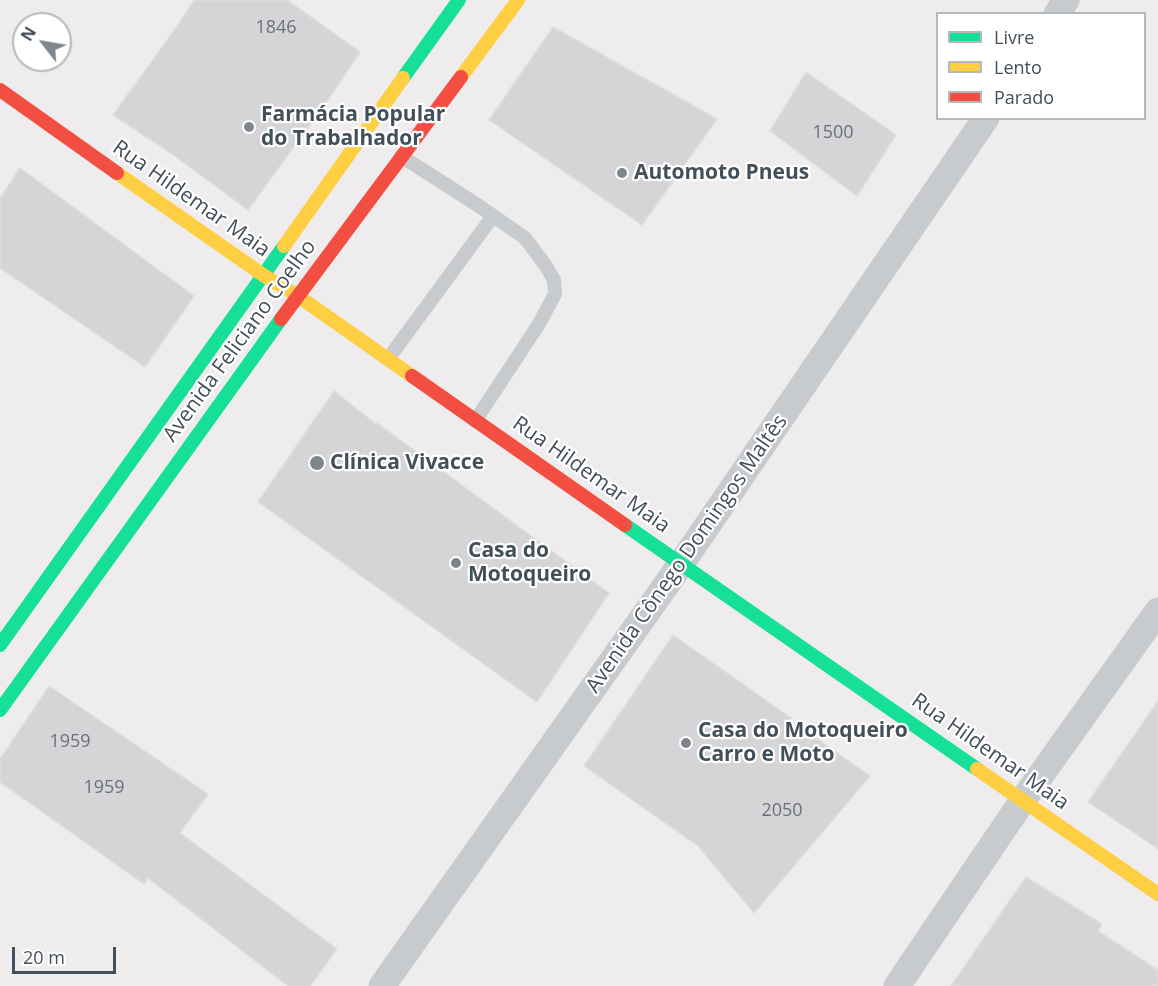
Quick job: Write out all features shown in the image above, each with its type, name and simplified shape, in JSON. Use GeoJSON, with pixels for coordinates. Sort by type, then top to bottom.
{"type":"FeatureCollection","features":[{"type":"Feature","properties":{"kind":"street","name":"Avenida Feliciano Coelho"},"geometry":{"type":"LineString","coordinates":[[0,645],[459,0]]}},
{"type":"Feature","properties":{"kind":"street","name":"Avenida Feliciano Coelho"},"geometry":{"type":"LineString","coordinates":[[0,710],[297,296],[518,0]]}},
{"type":"Feature","properties":{"kind":"street","name":"Rua Hildemar Maia"},"geometry":{"type":"LineString","coordinates":[[0,90],[263,275],[297,296],[1158,894]]}},
{"type":"Feature","properties":{"kind":"street","name":"Avenida Cônego Domingos Maltês"},"geometry":{"type":"LineString","coordinates":[[382,986],[681,564],[985,120]]}},
{"type":"Feature","properties":{"kind":"street"},"geometry":{"type":"LineString","coordinates":[[897,986],[1023,800],[1158,611]]}},
{"type":"Feature","properties":{"kind":"lane"},"geometry":{"type":"LineString","coordinates":[[401,156],[525,238],[554,280],[555,294],[539,324],[475,421]]}},
{"type":"Feature","properties":{"kind":"lane"},"geometry":{"type":"LineString","coordinates":[[388,360],[493,216]]}},
{"type":"Feature","properties":{"kind":"building"},"geometry":{"type":"Polygon","coordinates":[[[194,0],[287,0],[360,52],[248,210],[172,154],[113,115],[194,0]]]}},
{"type":"Feature","properties":{"kind":"building","name":"Automoto Pneus"},"geometry":{"type":"Polygon","coordinates":[[[553,27],[717,119],[642,225],[489,120],[553,27]]]}},
{"type":"Feature","properties":{"kind":"building"},"geometry":{"type":"Polygon","coordinates":[[[806,72],[896,135],[857,196],[770,131],[806,72]]]}},
{"type":"Feature","properties":{"kind":"building"},"geometry":{"type":"Polygon","coordinates":[[[20,168],[194,296],[145,367],[0,268],[0,198],[20,168]]]}},
{"type":"Feature","properties":{"kind":"building","name":"Casa do Motoqueiro"},"geometry":{"type":"Polygon","coordinates":[[[334,391],[609,593],[537,702],[258,502],[334,391]]]}},
{"type":"Feature","properties":{"kind":"building"},"geometry":{"type":"Polygon","coordinates":[[[673,635],[870,776],[754,913],[698,846],[584,766],[673,635]]]}},
{"type":"Feature","properties":{"kind":"building"},"geometry":{"type":"Polygon","coordinates":[[[49,686],[208,794],[180,833],[337,949],[310,986],[288,986],[148,878],[144,884],[0,782],[0,759],[49,686]]]}},
{"type":"Feature","properties":{"kind":"building"},"geometry":{"type":"Polygon","coordinates":[[[1158,701],[1158,849],[1088,802],[1158,701]]]}},
{"type":"Feature","properties":{"kind":"building"},"geometry":{"type":"Polygon","coordinates":[[[1026,877],[1102,924],[1098,931],[1158,970],[1158,986],[951,986],[1026,877]]]}},
{"type":"Feature","properties":{"kind":"traffic: fast"},"geometry":{"type":"LineString","coordinates":[[403,78],[459,0]]}},
{"type":"Feature","properties":{"kind":"traffic: fast"},"geometry":{"type":"LineString","coordinates":[[0,645],[284,246]]}},
{"type":"Feature","properties":{"kind":"traffic: fast"},"geometry":{"type":"LineString","coordinates":[[0,710],[281,319]]}},
{"type":"Feature","properties":{"kind":"traffic: fast"},"geometry":{"type":"LineString","coordinates":[[625,525],[977,769]]}},
{"type":"Feature","properties":{"kind":"traffic: slow"},"geometry":{"type":"LineString","coordinates":[[461,77],[518,0]]}},
{"type":"Feature","properties":{"kind":"traffic: slow"},"geometry":{"type":"LineString","coordinates":[[284,246],[403,78]]}},
{"type":"Feature","properties":{"kind":"traffic: slow"},"geometry":{"type":"LineString","coordinates":[[117,173],[412,376]]}},
{"type":"Feature","properties":{"kind":"traffic: slow"},"geometry":{"type":"LineString","coordinates":[[977,769],[1158,894]]}},
{"type":"Feature","properties":{"kind":"traffic: jam"},"geometry":{"type":"LineString","coordinates":[[281,319],[461,77]]}},
{"type":"Feature","properties":{"kind":"traffic: jam"},"geometry":{"type":"LineString","coordinates":[[0,90],[117,173]]}},
{"type":"Feature","properties":{"kind":"traffic: jam"},"geometry":{"type":"LineString","coordinates":[[412,376],[625,525]]}},
{"type":"Feature","properties":{"kind":"place","name":"Farmácia Popular do Trabalhador"},"geometry":{"type":"Point","coordinates":[249,127]}},
{"type":"Feature","properties":{"kind":"place","name":"Automoto Pneus"},"geometry":{"type":"Point","coordinates":[622,173]}},
{"type":"Feature","properties":{"kind":"place","name":"Clínica Vivacce"},"geometry":{"type":"Point","coordinates":[317,463]}},
{"type":"Feature","properties":{"kind":"place","name":"Casa do Motoqueiro"},"geometry":{"type":"Point","coordinates":[456,563]}},
{"type":"Feature","properties":{"kind":"place","name":"Casa do Motoqueiro Carro e Moto"},"geometry":{"type":"Point","coordinates":[686,743]}}]}
